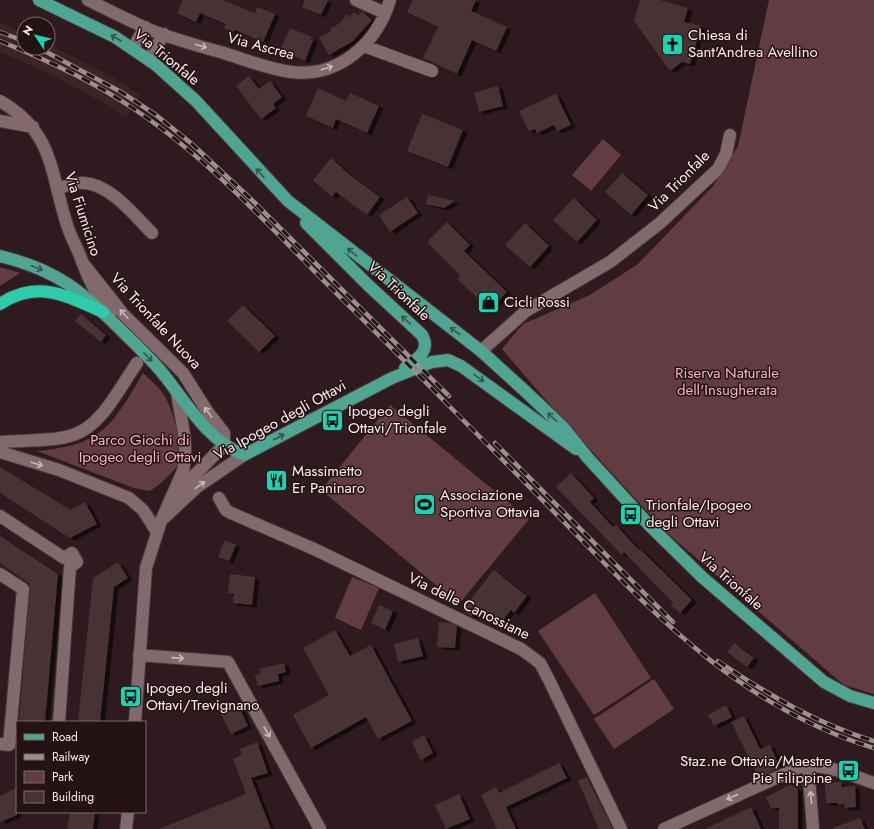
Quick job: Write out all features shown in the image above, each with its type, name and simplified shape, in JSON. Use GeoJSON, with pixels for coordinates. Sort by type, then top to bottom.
{"type":"FeatureCollection","features":[{"type":"Feature","properties":{"kind":"highway"},"geometry":{"type":"LineString","coordinates":[[0,304],[24,293],[51,292],[60,293],[103,312]]}},
{"type":"Feature","properties":{"kind":"main road","name":"Via Trionfale"},"geometry":{"type":"LineString","coordinates":[[39,0],[103,31],[133,48],[148,59],[196,101],[309,226],[368,285],[418,330],[423,337],[426,348],[421,356],[392,378]]}},
{"type":"Feature","properties":{"kind":"main road","name":"Via Trionfale"},"geometry":{"type":"LineString","coordinates":[[288,201],[480,351],[563,427],[587,457],[664,542],[732,604],[824,682],[845,694],[874,704]]}},
{"type":"Feature","properties":{"kind":"main road","name":"Via Trionfale Nuova"},"geometry":{"type":"LineString","coordinates":[[0,256],[30,265],[67,282],[103,312],[163,374],[203,426],[224,445],[244,455]]}},
{"type":"Feature","properties":{"kind":"main road","name":"Via Trionfale"},"geometry":{"type":"LineString","coordinates":[[392,378],[438,360],[451,360],[521,407],[587,457]]}},
{"type":"Feature","properties":{"kind":"main road","name":"Via Ipogeo degli Ottavi"},"geometry":{"type":"LineString","coordinates":[[244,455],[392,378]]}},
{"type":"Feature","properties":{"kind":"street","name":"Via Ascrea"},"geometry":{"type":"LineString","coordinates":[[88,0],[145,27],[164,34],[276,69],[292,72],[316,71],[331,67],[348,59],[364,46],[377,30],[386,13],[390,0]]}},
{"type":"Feature","properties":{"kind":"street"},"geometry":{"type":"LineString","coordinates":[[356,0],[386,13]]}},
{"type":"Feature","properties":{"kind":"street"},"geometry":{"type":"LineString","coordinates":[[133,48],[145,27]]}},
{"type":"Feature","properties":{"kind":"street"},"geometry":{"type":"LineString","coordinates":[[148,59],[164,34]]}},
{"type":"Feature","properties":{"kind":"street"},"geometry":{"type":"LineString","coordinates":[[364,46],[432,71]]}},
{"type":"Feature","properties":{"kind":"street","name":"Via Fiumicino"},"geometry":{"type":"LineString","coordinates":[[0,101],[20,114],[33,127],[46,150],[70,232],[92,287],[120,329]]}},
{"type":"Feature","properties":{"kind":"street"},"geometry":{"type":"LineString","coordinates":[[0,110],[20,114]]}},
{"type":"Feature","properties":{"kind":"street"},"geometry":{"type":"LineString","coordinates":[[0,121],[33,127]]}},
{"type":"Feature","properties":{"kind":"street","name":"Via Trionfale"},"geometry":{"type":"LineString","coordinates":[[480,351],[526,311],[610,262],[660,223],[696,191],[720,166],[727,151],[730,135]]}},
{"type":"Feature","properties":{"kind":"street"},"geometry":{"type":"LineString","coordinates":[[57,189],[77,183],[96,186],[122,203],[152,233]]}},
{"type":"Feature","properties":{"kind":"street","name":"Via Trionfale Nuova"},"geometry":{"type":"LineString","coordinates":[[82,262],[124,315],[187,378],[207,411],[223,430],[225,440],[224,445]]}},
{"type":"Feature","properties":{"kind":"street"},"geometry":{"type":"LineString","coordinates":[[0,442],[66,436],[86,429],[102,414],[137,363]]}},
{"type":"Feature","properties":{"kind":"street","name":"Via Trionfale Nuova"},"geometry":{"type":"LineString","coordinates":[[159,526],[180,477],[185,460],[184,437],[177,393]]}},
{"type":"Feature","properties":{"kind":"street"},"geometry":{"type":"LineString","coordinates":[[0,452],[59,470],[129,498],[159,526],[185,486],[224,445]]}},
{"type":"Feature","properties":{"kind":"street","name":"Via Ipogeo degli Ottavi"},"geometry":{"type":"LineString","coordinates":[[135,721],[146,568],[159,526],[197,487],[244,455]]}},
{"type":"Feature","properties":{"kind":"street","name":"Via delle Canossiane"},"geometry":{"type":"LineString","coordinates":[[219,498],[226,510],[231,513],[314,549],[521,649],[534,658],[548,678],[620,829]]}},
{"type":"Feature","properties":{"kind":"street"},"geometry":{"type":"LineString","coordinates":[[0,516],[64,558],[72,554],[77,562],[70,567],[59,721]]}},
{"type":"Feature","properties":{"kind":"street"},"geometry":{"type":"LineString","coordinates":[[0,574],[23,589],[9,745],[0,744]]}},
{"type":"Feature","properties":{"kind":"street"},"geometry":{"type":"LineString","coordinates":[[139,655],[228,662],[320,829]]}},
{"type":"Feature","properties":{"kind":"street"},"geometry":{"type":"LineString","coordinates":[[664,829],[793,769],[808,766],[832,769],[874,783]]}},
{"type":"Feature","properties":{"kind":"street"},"geometry":{"type":"LineString","coordinates":[[808,766],[813,829]]}},
{"type":"Feature","properties":{"kind":"street"},"geometry":{"type":"LineString","coordinates":[[126,829],[128,813]]}},
{"type":"Feature","properties":{"kind":"shaded area"},"geometry":{"type":"Polygon","coordinates":[[[0,23],[16,30],[16,56],[56,56],[56,48],[107,74],[140,95],[126,117],[54,76],[0,52],[0,23]]]}},
{"type":"Feature","properties":{"kind":"green space","name":"Riserva Naturale dell'Insugherata"},"geometry":{"type":"Polygon","coordinates":[[[769,0],[874,0],[874,694],[844,685],[665,531],[556,412],[502,349],[523,324],[590,295],[638,264],[713,186],[738,146],[769,0]]]}},
{"type":"Feature","properties":{"kind":"green space"},"geometry":{"type":"Polygon","coordinates":[[[603,139],[621,155],[591,191],[572,175],[603,139]]]}},
{"type":"Feature","properties":{"kind":"green space"},"geometry":{"type":"Polygon","coordinates":[[[0,267],[20,273],[0,286],[0,267]]]}},
{"type":"Feature","properties":{"kind":"green space","name":"Parco Giochi di Ipogeo degli Ottavi"},"geometry":{"type":"Polygon","coordinates":[[[143,373],[164,395],[174,419],[180,448],[179,463],[166,478],[153,489],[150,491],[134,488],[37,451],[77,444],[91,438],[103,430],[123,407],[143,373]]]}},
{"type":"Feature","properties":{"kind":"green space","name":"Associazione Sportiva Ottavia"},"geometry":{"type":"Polygon","coordinates":[[[390,405],[529,519],[459,604],[321,490],[390,405]]]}},
{"type":"Feature","properties":{"kind":"green space"},"geometry":{"type":"Polygon","coordinates":[[[352,577],[379,588],[361,630],[335,618],[352,577]]]}},
{"type":"Feature","properties":{"kind":"green space"},"geometry":{"type":"Polygon","coordinates":[[[595,593],[651,678],[594,715],[538,631],[595,593]]]}},
{"type":"Feature","properties":{"kind":"green space"},"geometry":{"type":"Polygon","coordinates":[[[654,679],[674,709],[614,749],[594,719],[654,679]]]}},
{"type":"Feature","properties":{"kind":"building"},"geometry":{"type":"Polygon","coordinates":[[[183,0],[222,0],[255,13],[257,7],[275,14],[263,42],[235,30],[234,32],[224,28],[226,24],[200,13],[196,22],[177,13],[183,0]]]}},
{"type":"Feature","properties":{"kind":"building"},"geometry":{"type":"Polygon","coordinates":[[[305,0],[328,0],[321,15],[302,7],[305,0]]]}},
{"type":"Feature","properties":{"kind":"building"},"geometry":{"type":"Polygon","coordinates":[[[413,0],[476,0],[471,11],[507,27],[496,51],[472,40],[457,74],[423,58],[438,27],[407,12],[413,0]]]}},
{"type":"Feature","properties":{"kind":"building","name":"Chiesa di Sant'Andrea Avellino"},"geometry":{"type":"Polygon","coordinates":[[[640,0],[660,0],[688,8],[684,22],[701,26],[690,64],[682,62],[670,71],[634,21],[640,0]]]}},
{"type":"Feature","properties":{"kind":"building"},"geometry":{"type":"Polygon","coordinates":[[[362,11],[372,20],[353,41],[329,55],[319,38],[331,31],[330,29],[340,23],[347,14],[350,17],[354,12],[358,16],[362,11]]]}},
{"type":"Feature","properties":{"kind":"building"},"geometry":{"type":"Polygon","coordinates":[[[290,28],[312,37],[310,41],[314,38],[305,61],[280,50],[290,28]]]}},
{"type":"Feature","properties":{"kind":"building"},"geometry":{"type":"Polygon","coordinates":[[[249,76],[259,89],[270,81],[282,97],[273,104],[276,108],[261,119],[236,86],[249,76]]]}},
{"type":"Feature","properties":{"kind":"building"},"geometry":{"type":"Polygon","coordinates":[[[498,86],[503,106],[479,112],[474,93],[498,86]]]}},
{"type":"Feature","properties":{"kind":"building"},"geometry":{"type":"Polygon","coordinates":[[[318,88],[346,101],[350,93],[379,106],[367,133],[336,119],[333,128],[306,116],[318,88]]]}},
{"type":"Feature","properties":{"kind":"building"},"geometry":{"type":"Polygon","coordinates":[[[556,94],[571,125],[557,131],[554,125],[537,133],[535,129],[529,131],[519,111],[556,94]]]}},
{"type":"Feature","properties":{"kind":"building"},"geometry":{"type":"Polygon","coordinates":[[[422,114],[463,130],[448,167],[407,151],[422,114]]]}},
{"type":"Feature","properties":{"kind":"building"},"geometry":{"type":"Polygon","coordinates":[[[331,158],[350,175],[380,197],[367,215],[336,192],[332,197],[313,180],[331,158]]]}},
{"type":"Feature","properties":{"kind":"building"},"geometry":{"type":"Polygon","coordinates":[[[622,173],[648,195],[631,215],[605,192],[622,173]]]}},
{"type":"Feature","properties":{"kind":"building"},"geometry":{"type":"Polygon","coordinates":[[[428,195],[455,201],[444,208],[426,204],[428,195]]]}},
{"type":"Feature","properties":{"kind":"building"},"geometry":{"type":"Polygon","coordinates":[[[407,197],[418,213],[390,232],[379,215],[407,197]]]}},
{"type":"Feature","properties":{"kind":"building"},"geometry":{"type":"Polygon","coordinates":[[[574,198],[597,220],[577,242],[553,220],[574,198]]]}},
{"type":"Feature","properties":{"kind":"building"},"geometry":{"type":"Polygon","coordinates":[[[447,222],[470,245],[464,251],[507,292],[490,310],[457,279],[460,275],[427,242],[447,222]]]}},
{"type":"Feature","properties":{"kind":"building"},"geometry":{"type":"Polygon","coordinates":[[[525,223],[549,246],[530,267],[505,245],[525,223]]]}},
{"type":"Feature","properties":{"kind":"building"},"geometry":{"type":"Polygon","coordinates":[[[243,305],[275,336],[259,352],[227,321],[243,305]]]}},
{"type":"Feature","properties":{"kind":"building"},"geometry":{"type":"Polygon","coordinates":[[[81,314],[106,335],[101,342],[75,321],[81,314]]]}},
{"type":"Feature","properties":{"kind":"building"},"geometry":{"type":"Polygon","coordinates":[[[0,467],[71,510],[85,502],[97,524],[70,538],[0,493],[0,467]]]}},
{"type":"Feature","properties":{"kind":"building"},"geometry":{"type":"Polygon","coordinates":[[[571,473],[594,498],[590,502],[613,527],[616,525],[639,550],[640,549],[692,600],[680,613],[671,605],[673,603],[624,552],[622,555],[556,487],[571,473]]]}},
{"type":"Feature","properties":{"kind":"building"},"geometry":{"type":"Polygon","coordinates":[[[0,536],[58,574],[45,721],[19,721],[30,584],[0,563],[0,536]]]}},
{"type":"Feature","properties":{"kind":"building"},"geometry":{"type":"Polygon","coordinates":[[[225,540],[236,545],[229,561],[218,557],[225,540]]]}},
{"type":"Feature","properties":{"kind":"building"},"geometry":{"type":"Polygon","coordinates":[[[118,562],[128,578],[114,587],[100,721],[78,721],[93,578],[118,562]]]}},
{"type":"Feature","properties":{"kind":"building"},"geometry":{"type":"Polygon","coordinates":[[[494,570],[527,596],[514,613],[511,610],[499,625],[478,608],[471,616],[463,609],[494,570]]]}},
{"type":"Feature","properties":{"kind":"building"},"geometry":{"type":"Polygon","coordinates":[[[230,574],[255,577],[252,605],[233,603],[234,594],[228,593],[230,574]]]}},
{"type":"Feature","properties":{"kind":"building"},"geometry":{"type":"Polygon","coordinates":[[[379,605],[393,611],[385,630],[371,623],[379,605]]]}},
{"type":"Feature","properties":{"kind":"building"},"geometry":{"type":"Polygon","coordinates":[[[439,622],[450,623],[457,626],[455,648],[437,647],[439,622]]]}},
{"type":"Feature","properties":{"kind":"building"},"geometry":{"type":"Polygon","coordinates":[[[335,630],[350,656],[371,645],[412,721],[378,739],[366,717],[311,748],[293,715],[329,695],[303,648],[335,630]]]}},
{"type":"Feature","properties":{"kind":"building"},"geometry":{"type":"Polygon","coordinates":[[[418,638],[423,656],[398,662],[394,644],[418,638]]]}},
{"type":"Feature","properties":{"kind":"building"},"geometry":{"type":"Polygon","coordinates":[[[734,643],[754,658],[747,667],[727,652],[734,643]]]}},
{"type":"Feature","properties":{"kind":"building"},"geometry":{"type":"Polygon","coordinates":[[[284,663],[286,672],[278,674],[279,681],[258,686],[255,675],[260,673],[259,669],[284,663]]]}},
{"type":"Feature","properties":{"kind":"building"},"geometry":{"type":"Polygon","coordinates":[[[726,705],[732,717],[714,726],[708,715],[726,705]]]}},
{"type":"Feature","properties":{"kind":"building"},"geometry":{"type":"Polygon","coordinates":[[[239,706],[248,726],[231,734],[221,714],[239,706]]]}},
{"type":"Feature","properties":{"kind":"building"},"geometry":{"type":"Polygon","coordinates":[[[744,716],[760,749],[770,745],[780,768],[759,778],[731,722],[744,716]]]}},
{"type":"Feature","properties":{"kind":"building"},"geometry":{"type":"Polygon","coordinates":[[[424,735],[433,753],[421,760],[412,742],[424,735]]]}},
{"type":"Feature","properties":{"kind":"building"},"geometry":{"type":"Polygon","coordinates":[[[257,742],[268,773],[251,778],[271,829],[159,829],[246,794],[233,759],[242,755],[240,749],[257,742]]]}},
{"type":"Feature","properties":{"kind":"building"},"geometry":{"type":"Polygon","coordinates":[[[559,763],[567,778],[506,807],[516,829],[497,829],[481,795],[496,787],[499,793],[559,763]]]}},
{"type":"Feature","properties":{"kind":"building"},"geometry":{"type":"Polygon","coordinates":[[[587,777],[613,829],[599,829],[578,781],[587,777]]]}},
{"type":"Feature","properties":{"kind":"building"},"geometry":{"type":"Polygon","coordinates":[[[841,782],[842,787],[855,786],[856,807],[844,808],[844,804],[838,805],[838,803],[826,803],[825,783],[841,782]]]}},
{"type":"Feature","properties":{"kind":"building"},"geometry":{"type":"Polygon","coordinates":[[[790,785],[798,789],[798,829],[779,829],[779,808],[771,808],[766,797],[790,785]]]}},
{"type":"Feature","properties":{"kind":"building"},"geometry":{"type":"Polygon","coordinates":[[[16,788],[17,815],[0,822],[0,796],[16,788]]]}},
{"type":"Feature","properties":{"kind":"building"},"geometry":{"type":"Polygon","coordinates":[[[459,794],[470,819],[446,829],[435,805],[459,794]]]}},
{"type":"Feature","properties":{"kind":"building"},"geometry":{"type":"Polygon","coordinates":[[[751,807],[761,829],[705,829],[751,807]]]}},
{"type":"Feature","properties":{"kind":"building"},"geometry":{"type":"Polygon","coordinates":[[[70,813],[95,813],[93,829],[67,829],[70,813]]]}},
{"type":"Feature","properties":{"kind":"building"},"geometry":{"type":"Polygon","coordinates":[[[860,818],[865,829],[833,829],[833,828],[860,818]]]}},
{"type":"Feature","properties":{"kind":"railway"},"geometry":{"type":"LineString","coordinates":[[0,32],[16,38]]}},
{"type":"Feature","properties":{"kind":"railway"},"geometry":{"type":"LineString","coordinates":[[0,41],[53,64],[104,90],[165,131],[192,153],[269,225],[630,589],[702,654],[741,683],[782,708],[826,730],[874,748]]}},
{"type":"Feature","properties":{"kind":"railway"},"geometry":{"type":"LineString","coordinates":[[54,56],[121,92],[156,115],[192,144],[252,200],[449,396]]}},
{"type":"Feature","properties":{"kind":"railway"},"geometry":{"type":"LineString","coordinates":[[495,443],[673,622]]}},
{"type":"Feature","properties":{"kind":"railway"},"geometry":{"type":"LineString","coordinates":[[718,661],[793,707],[832,726],[874,741]]}},
{"type":"Feature","properties":{"kind":"place","name":"Chiesa di Sant'Andrea Avellino"},"geometry":{"type":"Point","coordinates":[673,44]}},
{"type":"Feature","properties":{"kind":"place","name":"Cicli Rossi"},"geometry":{"type":"Point","coordinates":[489,302]}},
{"type":"Feature","properties":{"kind":"place","name":"Ipogeo degli Ottavi/Trionfale"},"geometry":{"type":"Point","coordinates":[332,420]}},
{"type":"Feature","properties":{"kind":"place","name":"Massimetto Er Paninaro"},"geometry":{"type":"Point","coordinates":[276,480]}},
{"type":"Feature","properties":{"kind":"place","name":"Associazione Sportiva Ottavia"},"geometry":{"type":"Point","coordinates":[425,504]}},
{"type":"Feature","properties":{"kind":"place","name":"Trionfale/Ipogeo degli Ottavi"},"geometry":{"type":"Point","coordinates":[631,514]}},
{"type":"Feature","properties":{"kind":"place","name":"Ipogeo degli Ottavi/Trevignano"},"geometry":{"type":"Point","coordinates":[131,697]}},
{"type":"Feature","properties":{"kind":"place","name":"Staz.ne Ottavia/Maestre Pie Filippine"},"geometry":{"type":"Point","coordinates":[848,770]}}]}
